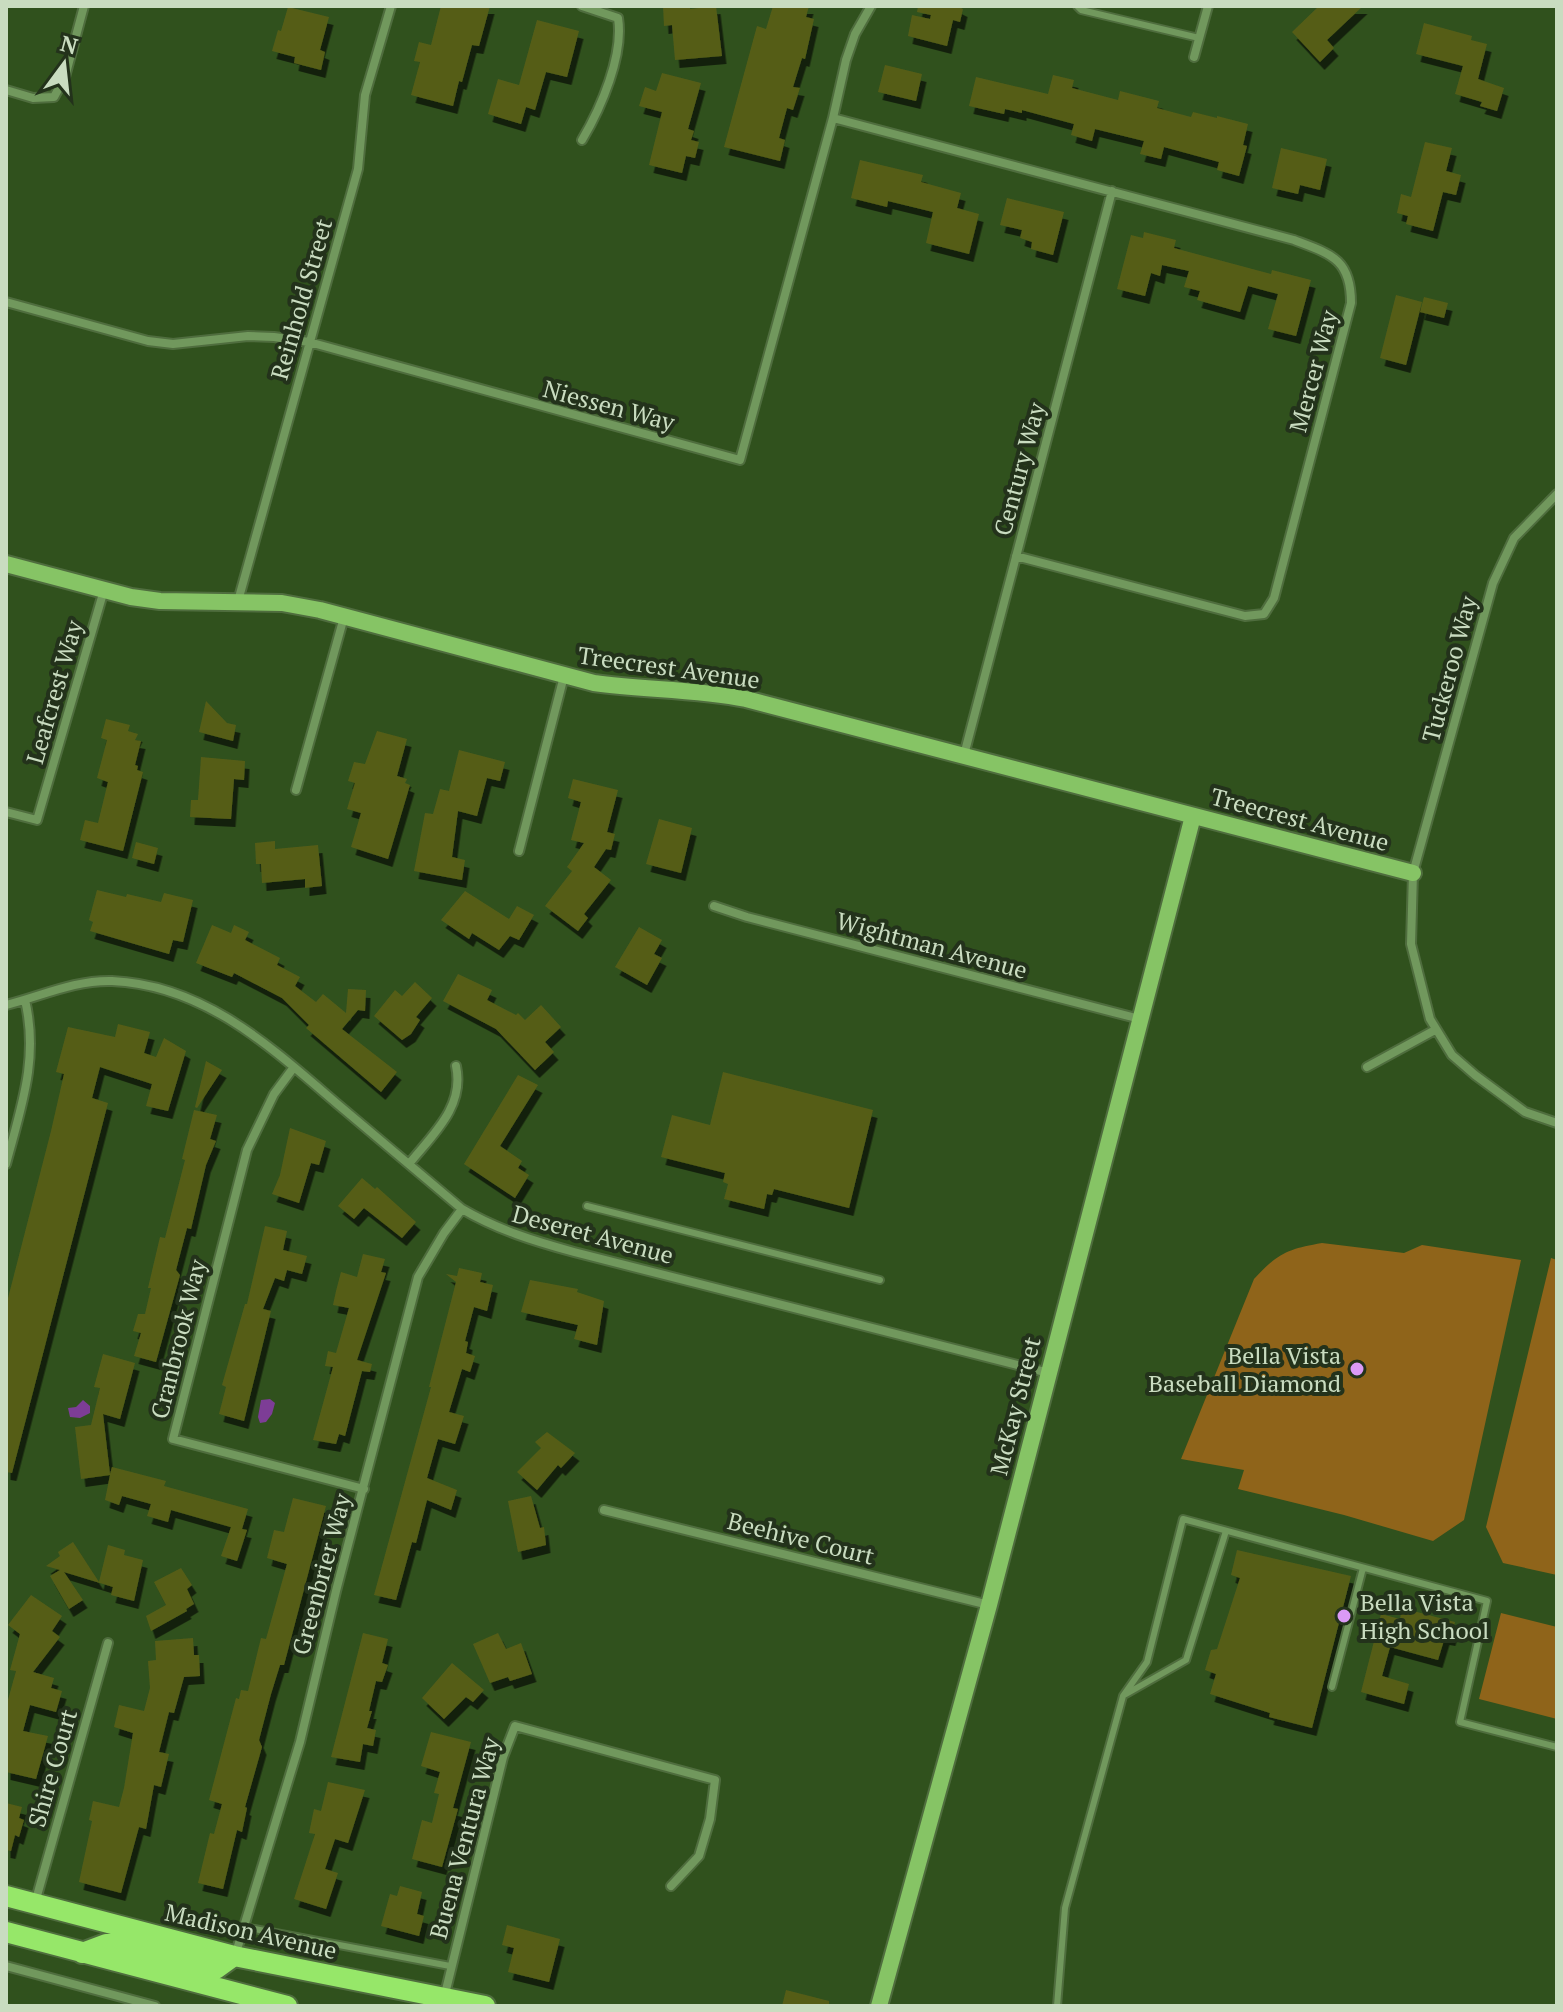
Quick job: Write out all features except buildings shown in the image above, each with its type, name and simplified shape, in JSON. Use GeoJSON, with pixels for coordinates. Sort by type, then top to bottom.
{"type":"FeatureCollection","features":[{"type":"Feature","properties":{"kind":"main road","name":"Madison Avenue"},"geometry":{"type":"LineString","coordinates":[[6,1896],[234,1956],[485,2006]]}},
{"type":"Feature","properties":{"kind":"main road"},"geometry":{"type":"LineString","coordinates":[[6,1932],[287,2006]]}},
{"type":"Feature","properties":{"kind":"main road"},"geometry":{"type":"LineString","coordinates":[[82,1953],[106,1944],[116,1944],[206,1969],[216,1969],[234,1956]]}},
{"type":"Feature","properties":{"kind":"street"},"geometry":{"type":"LineString","coordinates":[[6,90],[33,98],[54,97],[65,77],[84,6]]}},
{"type":"Feature","properties":{"kind":"street","name":"Reinhold Street"},"geometry":{"type":"LineString","coordinates":[[238,601],[358,169],[365,95],[391,6]]}},
{"type":"Feature","properties":{"kind":"street"},"geometry":{"type":"LineString","coordinates":[[582,6],[618,18],[620,33],[602,104],[582,140]]}},
{"type":"Feature","properties":{"kind":"street","name":"Niessen Way"},"geometry":{"type":"LineString","coordinates":[[6,302],[148,341],[173,344],[248,336],[309,342],[740,460],[846,60],[855,34],[871,6]]}},
{"type":"Feature","properties":{"kind":"street"},"geometry":{"type":"LineString","coordinates":[[1194,57],[1208,6]]}},
{"type":"Feature","properties":{"kind":"street","name":"Mercer Way"},"geometry":{"type":"LineString","coordinates":[[833,118],[1294,240],[1330,254],[1344,268],[1351,283],[1351,303],[1282,569],[1274,598],[1264,614],[1245,616],[1016,556]]}},
{"type":"Feature","properties":{"kind":"street","name":"Century Way"},"geometry":{"type":"LineString","coordinates":[[964,756],[1112,191]]}},
{"type":"Feature","properties":{"kind":"street","name":"Tuckeroo Way"},"geometry":{"type":"LineString","coordinates":[[1435,1030],[1411,944],[1413,873],[1493,583],[1514,538],[1557,494]]}},
{"type":"Feature","properties":{"kind":"street","name":"Treecrest Avenue"},"geometry":{"type":"LineString","coordinates":[[6,564],[160,601],[282,603],[564,676],[638,690],[730,696],[1413,873]]}},
{"type":"Feature","properties":{"kind":"street","name":"Leafcrest Way"},"geometry":{"type":"LineString","coordinates":[[6,812],[37,820],[104,590]]}},
{"type":"Feature","properties":{"kind":"street"},"geometry":{"type":"LineString","coordinates":[[296,790],[344,617]]}},
{"type":"Feature","properties":{"kind":"street"},"geometry":{"type":"LineString","coordinates":[[519,851],[564,676]]}},
{"type":"Feature","properties":{"kind":"street","name":"McKay Street"},"geometry":{"type":"LineString","coordinates":[[879,2006],[989,1605],[1193,816]]}},
{"type":"Feature","properties":{"kind":"street","name":"Wightman Avenue"},"geometry":{"type":"LineString","coordinates":[[714,906],[1140,1019]]}},
{"type":"Feature","properties":{"kind":"street","name":"Deseret Avenue"},"geometry":{"type":"LineString","coordinates":[[6,1005],[60,987],[85,983],[135,983],[167,991],[220,1013],[246,1028],[462,1209],[514,1235],[1049,1373]]}},
{"type":"Feature","properties":{"kind":"street"},"geometry":{"type":"LineString","coordinates":[[6,1164],[31,1061],[25,1000]]}},
{"type":"Feature","properties":{"kind":"street"},"geometry":{"type":"LineString","coordinates":[[1367,1067],[1435,1030],[1452,1055],[1475,1075],[1525,1112],[1557,1123]]}},
{"type":"Feature","properties":{"kind":"street"},"geometry":{"type":"LineString","coordinates":[[409,1164],[454,1104],[458,1091],[456,1066]]}},
{"type":"Feature","properties":{"kind":"street","name":"Cranbrook Way"},"geometry":{"type":"LineString","coordinates":[[294,1067],[274,1094],[247,1150],[173,1439],[364,1489]]}},
{"type":"Feature","properties":{"kind":"street","name":"Greenbrier Way"},"geometry":{"type":"LineString","coordinates":[[234,1956],[300,1742],[418,1277],[436,1244],[462,1209]]}},
{"type":"Feature","properties":{"kind":"street","name":"Beehive Court"},"geometry":{"type":"LineString","coordinates":[[604,1510],[989,1605]]}},
{"type":"Feature","properties":{"kind":"street","name":"Shire Court"},"geometry":{"type":"LineString","coordinates":[[35,1903],[108,1643]]}},
{"type":"Feature","properties":{"kind":"street","name":"Buena Ventura Way"},"geometry":{"type":"LineString","coordinates":[[444,1998],[503,1757],[515,1726],[715,1780],[710,1819],[699,1856],[671,1886]]}},
{"type":"Feature","properties":{"kind":"street"},"geometry":{"type":"LineString","coordinates":[[6,1966],[128,2002],[155,2006]]}},
{"type":"Feature","properties":{"kind":"lane"},"geometry":{"type":"LineString","coordinates":[[1077,6],[1081,10],[1115,19],[1199,38]]}},
{"type":"Feature","properties":{"kind":"lane"},"geometry":{"type":"LineString","coordinates":[[587,1206],[880,1280]]}},
{"type":"Feature","properties":{"kind":"lane"},"geometry":{"type":"LineString","coordinates":[[1057,2006],[1065,1908],[1123,1696],[1147,1662],[1183,1519],[1487,1601],[1460,1722],[1557,1747]]}},
{"type":"Feature","properties":{"kind":"lane"},"geometry":{"type":"LineString","coordinates":[[1123,1696],[1186,1660],[1226,1531]]}},
{"type":"Feature","properties":{"kind":"lane"},"geometry":{"type":"LineString","coordinates":[[1332,1687],[1363,1568]]}},
{"type":"Feature","properties":{"kind":"lane"},"geometry":{"type":"LineString","coordinates":[[244,1927],[450,1966]]}},
{"type":"Feature","properties":{"kind":"shaded area","name":"Bella Vista Baseball Diamond"},"geometry":{"type":"Polygon","coordinates":[[[1322,1243],[1404,1253],[1422,1245],[1521,1260],[1464,1520],[1433,1541],[1238,1489],[1244,1470],[1181,1459],[1254,1279],[1284,1254],[1322,1243]]]}},
{"type":"Feature","properties":{"kind":"shaded area"},"geometry":{"type":"Polygon","coordinates":[[[1551,1258],[1557,1260],[1557,1575],[1503,1563],[1486,1527],[1551,1258]]]}},
{"type":"Feature","properties":{"kind":"shaded area"},"geometry":{"type":"Polygon","coordinates":[[[270,1399],[275,1403],[272,1414],[266,1422],[260,1423],[261,1400],[270,1399]]]}},
{"type":"Feature","properties":{"kind":"shaded area"},"geometry":{"type":"Polygon","coordinates":[[[83,1400],[90,1406],[90,1413],[80,1418],[70,1417],[68,1408],[76,1407],[83,1400]]]}},
{"type":"Feature","properties":{"kind":"shaded area"},"geometry":{"type":"Polygon","coordinates":[[[1501,1613],[1557,1627],[1557,1719],[1479,1699],[1501,1613]]]}},
{"type":"Feature","properties":{"kind":"place","name":"Bella Vista Baseball Diamond"},"geometry":{"type":"Point","coordinates":[1357,1369]}},
{"type":"Feature","properties":{"kind":"place","name":"Bella Vista High School"},"geometry":{"type":"Point","coordinates":[1344,1616]}}]}
